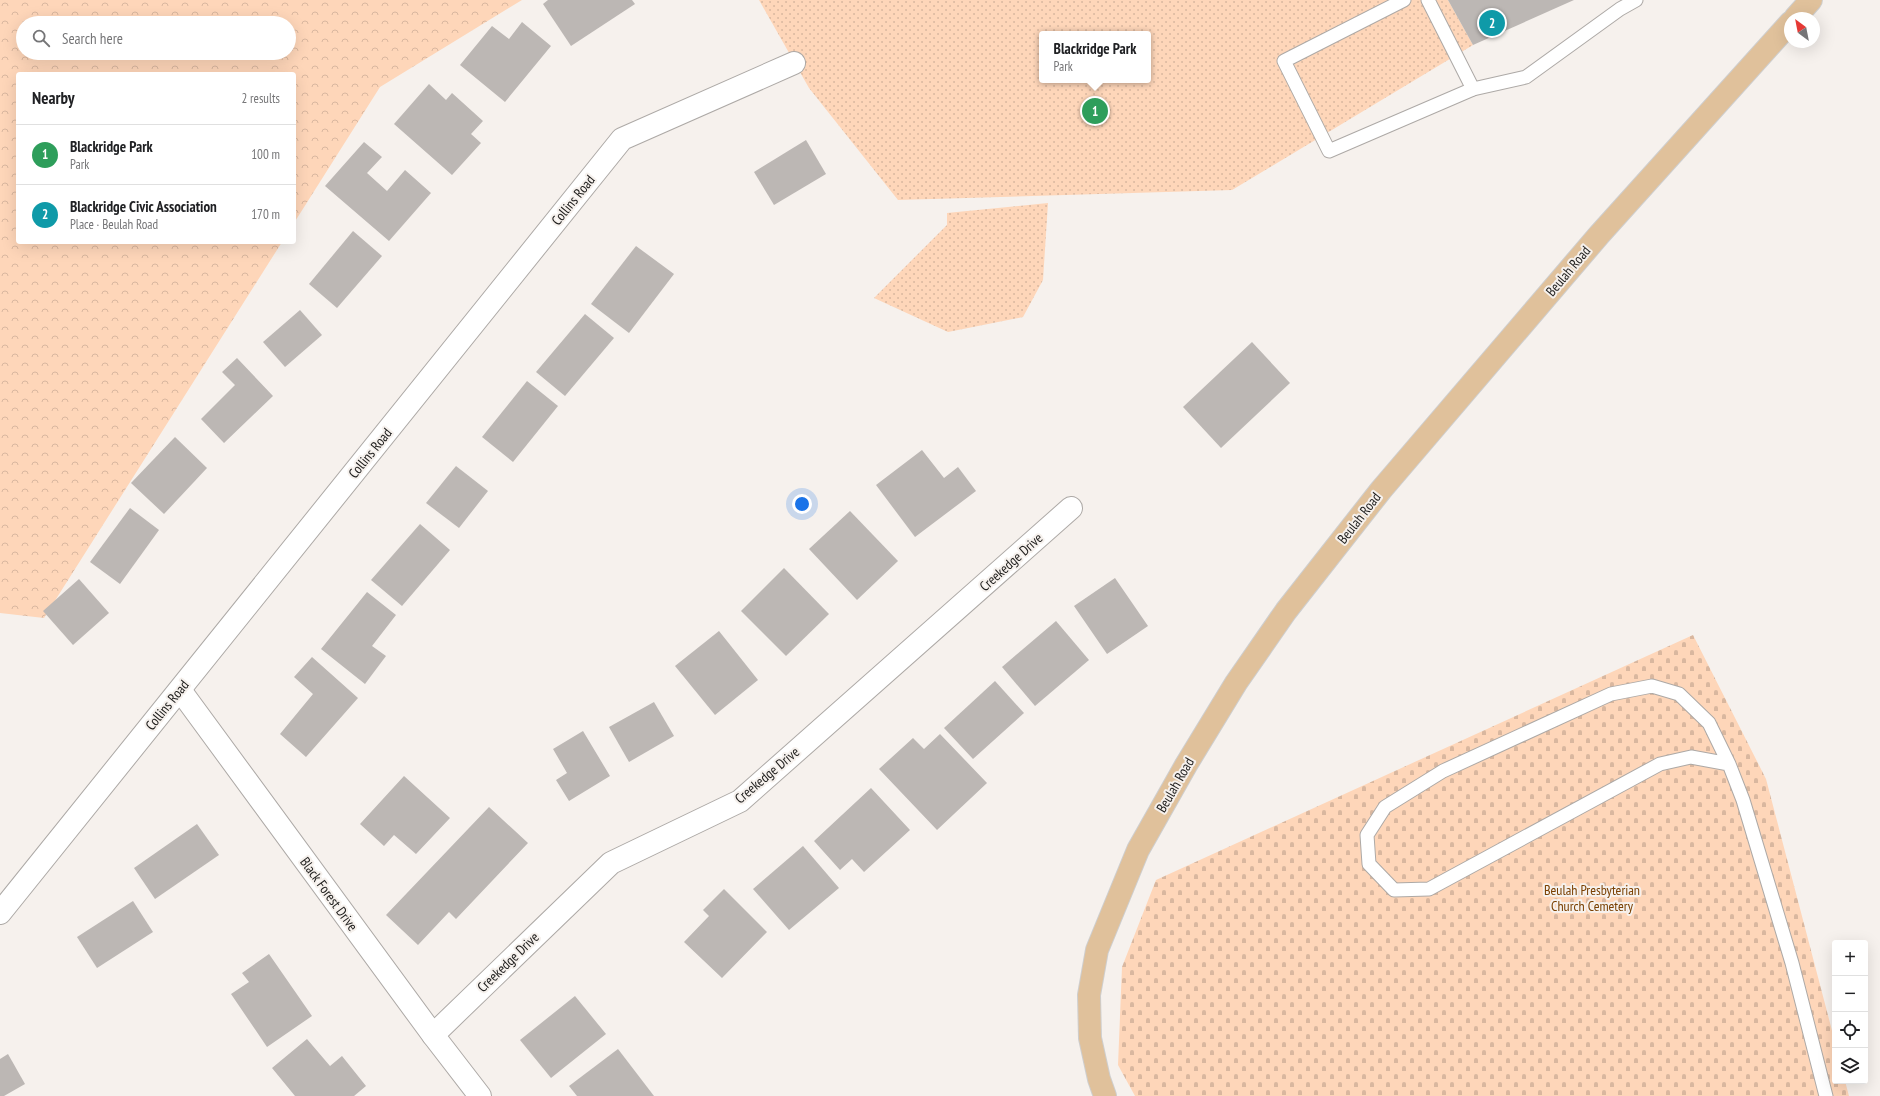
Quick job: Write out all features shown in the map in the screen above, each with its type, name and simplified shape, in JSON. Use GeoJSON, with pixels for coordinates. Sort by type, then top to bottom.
{"type":"FeatureCollection","features":[{"type":"Feature","properties":{"kind":"main road"},"geometry":{"type":"LineString","coordinates":[[1800,12],[1811,0]]}},
{"type":"Feature","properties":{"kind":"main road","name":"Beulah Road"},"geometry":{"type":"LineString","coordinates":[[1106,1096],[1099,1079],[1090,1038],[1090,996],[1097,950],[1138,850],[1186,765],[1236,683],[1286,611],[1381,490],[1599,235],[1784,31]]}},
{"type":"Feature","properties":{"kind":"street","name":"Collins Road"},"geometry":{"type":"LineString","coordinates":[[0,913],[622,139],[794,63]]}},
{"type":"Feature","properties":{"kind":"street","name":"Creekedge Drive"},"geometry":{"type":"LineString","coordinates":[[433,1035],[611,863],[740,801],[1071,508]]}},
{"type":"Feature","properties":{"kind":"street","name":"Black Forest Drive"},"geometry":{"type":"LineString","coordinates":[[180,690],[433,1035],[480,1096]]}},
{"type":"Feature","properties":{"kind":"lane"},"geometry":{"type":"LineString","coordinates":[[1404,0],[1284,61],[1329,151],[1473,89],[1526,77],[1620,9],[1636,0]]}},
{"type":"Feature","properties":{"kind":"lane"},"geometry":{"type":"LineString","coordinates":[[1428,0],[1473,89]]}},
{"type":"Feature","properties":{"kind":"lane"},"geometry":{"type":"LineString","coordinates":[[1729,764],[1691,757],[1660,764],[1429,889],[1394,890],[1369,864],[1367,835],[1385,807],[1443,771],[1610,694],[1652,686],[1679,694],[1709,724],[1729,764],[1743,800],[1792,963],[1826,1096]]}},
{"type":"Feature","properties":{"kind":"green space"},"geometry":{"type":"Polygon","coordinates":[[[0,0],[522,0],[380,87],[296,220],[296,72],[16,72],[16,244],[281,244],[44,618],[0,613],[0,0]]]}},
{"type":"Feature","properties":{"kind":"green space"},"geometry":{"type":"Polygon","coordinates":[[[759,0],[1448,0],[1473,45],[1232,190],[898,200],[809,88],[759,0]]]}},
{"type":"Feature","properties":{"kind":"green space"},"geometry":{"type":"Polygon","coordinates":[[[1048,203],[1043,280],[1023,317],[948,332],[874,298],[947,225],[947,213],[1048,203]]]}},
{"type":"Feature","properties":{"kind":"green space","name":"Beulah Presbyterian Church Cemetery"},"geometry":{"type":"Polygon","coordinates":[[[1693,635],[1766,779],[1832,1031],[1832,1084],[1846,1084],[1849,1096],[1135,1096],[1118,1065],[1122,967],[1156,880],[1693,635]]]}},
{"type":"Feature","properties":{"kind":"building"},"geometry":{"type":"Polygon","coordinates":[[[548,0],[632,0],[635,4],[571,46],[543,4],[548,0]]]}},
{"type":"Feature","properties":{"kind":"building"},"geometry":{"type":"Polygon","coordinates":[[[1448,0],[1574,0],[1473,45],[1448,0]]]}},
{"type":"Feature","properties":{"kind":"building"},"geometry":{"type":"Polygon","coordinates":[[[522,22],[551,46],[505,102],[460,65],[492,26],[509,39],[522,22]]]}},
{"type":"Feature","properties":{"kind":"building"},"geometry":{"type":"Polygon","coordinates":[[[429,84],[446,100],[452,93],[483,121],[471,134],[481,143],[452,175],[394,124],[429,84]]]}},
{"type":"Feature","properties":{"kind":"building"},"geometry":{"type":"Polygon","coordinates":[[[806,140],[826,174],[774,205],[754,172],[806,140]]]}},
{"type":"Feature","properties":{"kind":"building"},"geometry":{"type":"Polygon","coordinates":[[[364,142],[382,157],[367,173],[387,191],[405,170],[431,193],[389,241],[325,186],[364,142]]]}},
{"type":"Feature","properties":{"kind":"building"},"geometry":{"type":"Polygon","coordinates":[[[353,231],[382,256],[337,308],[309,284],[353,231]]]}},
{"type":"Feature","properties":{"kind":"building"},"geometry":{"type":"Polygon","coordinates":[[[636,246],[674,274],[629,333],[591,304],[636,246]]]}},
{"type":"Feature","properties":{"kind":"building"},"geometry":{"type":"Polygon","coordinates":[[[300,310],[322,335],[285,367],[263,342],[300,310]]]}},
{"type":"Feature","properties":{"kind":"building"},"geometry":{"type":"Polygon","coordinates":[[[585,314],[614,338],[565,396],[536,372],[585,314]]]}},
{"type":"Feature","properties":{"kind":"building"},"geometry":{"type":"Polygon","coordinates":[[[1252,342],[1290,383],[1221,448],[1183,407],[1252,342]]]}},
{"type":"Feature","properties":{"kind":"building"},"geometry":{"type":"Polygon","coordinates":[[[237,358],[273,396],[224,443],[201,419],[235,385],[222,372],[237,358]]]}},
{"type":"Feature","properties":{"kind":"building"},"geometry":{"type":"Polygon","coordinates":[[[527,381],[558,406],[513,462],[482,437],[527,381]]]}},
{"type":"Feature","properties":{"kind":"building"},"geometry":{"type":"Polygon","coordinates":[[[175,437],[207,468],[164,514],[131,483],[175,437]]]}},
{"type":"Feature","properties":{"kind":"building"},"geometry":{"type":"Polygon","coordinates":[[[922,450],[944,478],[958,467],[976,491],[915,537],[876,485],[922,450]]]}},
{"type":"Feature","properties":{"kind":"building"},"geometry":{"type":"Polygon","coordinates":[[[456,466],[488,491],[459,528],[426,503],[456,466]]]}},
{"type":"Feature","properties":{"kind":"building"},"geometry":{"type":"Polygon","coordinates":[[[130,508],[159,530],[120,584],[90,562],[130,508]]]}},
{"type":"Feature","properties":{"kind":"building"},"geometry":{"type":"Polygon","coordinates":[[[850,511],[898,561],[857,600],[809,549],[850,511]]]}},
{"type":"Feature","properties":{"kind":"building"},"geometry":{"type":"Polygon","coordinates":[[[420,524],[450,550],[402,606],[371,580],[420,524]]]}},
{"type":"Feature","properties":{"kind":"building"},"geometry":{"type":"Polygon","coordinates":[[[784,568],[829,614],[786,656],[741,611],[784,568]]]}},
{"type":"Feature","properties":{"kind":"building"},"geometry":{"type":"Polygon","coordinates":[[[1115,578],[1148,626],[1107,654],[1074,606],[1115,578]]]}},
{"type":"Feature","properties":{"kind":"building"},"geometry":{"type":"Polygon","coordinates":[[[79,579],[109,613],[73,645],[43,611],[79,579]]]}},
{"type":"Feature","properties":{"kind":"building"},"geometry":{"type":"Polygon","coordinates":[[[367,592],[396,615],[372,646],[386,656],[365,684],[321,649],[367,592]]]}},
{"type":"Feature","properties":{"kind":"building"},"geometry":{"type":"Polygon","coordinates":[[[1056,621],[1089,660],[1035,706],[1002,667],[1056,621]]]}},
{"type":"Feature","properties":{"kind":"building"},"geometry":{"type":"Polygon","coordinates":[[[719,631],[758,680],[715,715],[675,666],[719,631]]]}},
{"type":"Feature","properties":{"kind":"building"},"geometry":{"type":"Polygon","coordinates":[[[312,657],[358,698],[306,757],[280,734],[313,694],[294,677],[312,657]]]}},
{"type":"Feature","properties":{"kind":"building"},"geometry":{"type":"Polygon","coordinates":[[[995,681],[1024,713],[973,759],[944,728],[995,681]]]}},
{"type":"Feature","properties":{"kind":"building"},"geometry":{"type":"Polygon","coordinates":[[[654,702],[674,736],[629,762],[609,727],[654,702]]]}},
{"type":"Feature","properties":{"kind":"building"},"geometry":{"type":"Polygon","coordinates":[[[583,731],[610,776],[569,801],[556,780],[567,773],[553,749],[583,731]]]}},
{"type":"Feature","properties":{"kind":"building"},"geometry":{"type":"Polygon","coordinates":[[[940,734],[987,783],[937,830],[879,769],[913,738],[924,749],[940,734]]]}},
{"type":"Feature","properties":{"kind":"building"},"geometry":{"type":"Polygon","coordinates":[[[404,776],[450,818],[416,854],[394,835],[384,846],[360,824],[404,776]]]}},
{"type":"Feature","properties":{"kind":"building"},"geometry":{"type":"Polygon","coordinates":[[[871,788],[910,830],[864,872],[852,859],[840,870],[814,841],[871,788]]]}},
{"type":"Feature","properties":{"kind":"building"},"geometry":{"type":"Polygon","coordinates":[[[489,807],[528,843],[456,919],[449,912],[418,945],[386,915],[489,807]]]}},
{"type":"Feature","properties":{"kind":"building"},"geometry":{"type":"Polygon","coordinates":[[[197,824],[219,855],[155,899],[134,868],[197,824]]]}},
{"type":"Feature","properties":{"kind":"building"},"geometry":{"type":"Polygon","coordinates":[[[803,846],[839,888],[789,930],[753,889],[803,846]]]}},
{"type":"Feature","properties":{"kind":"building"},"geometry":{"type":"Polygon","coordinates":[[[724,889],[767,932],[722,978],[684,942],[709,916],[703,910],[724,889]]]}},
{"type":"Feature","properties":{"kind":"building"},"geometry":{"type":"Polygon","coordinates":[[[133,901],[153,932],[97,968],[77,937],[133,901]]]}},
{"type":"Feature","properties":{"kind":"building"},"geometry":{"type":"Polygon","coordinates":[[[269,954],[312,1016],[267,1047],[231,994],[249,982],[242,973],[269,954]]]}},
{"type":"Feature","properties":{"kind":"building"},"geometry":{"type":"Polygon","coordinates":[[[575,996],[606,1034],[551,1078],[520,1040],[575,996]]]}},
{"type":"Feature","properties":{"kind":"building"},"geometry":{"type":"Polygon","coordinates":[[[307,1039],[330,1066],[342,1056],[366,1086],[354,1096],[295,1096],[272,1068],[307,1039]]]}},
{"type":"Feature","properties":{"kind":"building"},"geometry":{"type":"Polygon","coordinates":[[[618,1049],[654,1096],[577,1096],[569,1086],[618,1049]]]}},
{"type":"Feature","properties":{"kind":"building"},"geometry":{"type":"Polygon","coordinates":[[[8,1054],[25,1084],[4,1096],[0,1096],[0,1059],[8,1054]]]}},
{"type":"Feature","properties":{"kind":"place","name":"Blackridge Civic Association"},"geometry":{"type":"Point","coordinates":[1492,23]}},
{"type":"Feature","properties":{"kind":"place","name":"Blackridge Park"},"geometry":{"type":"Point","coordinates":[1095,111]}}]}
